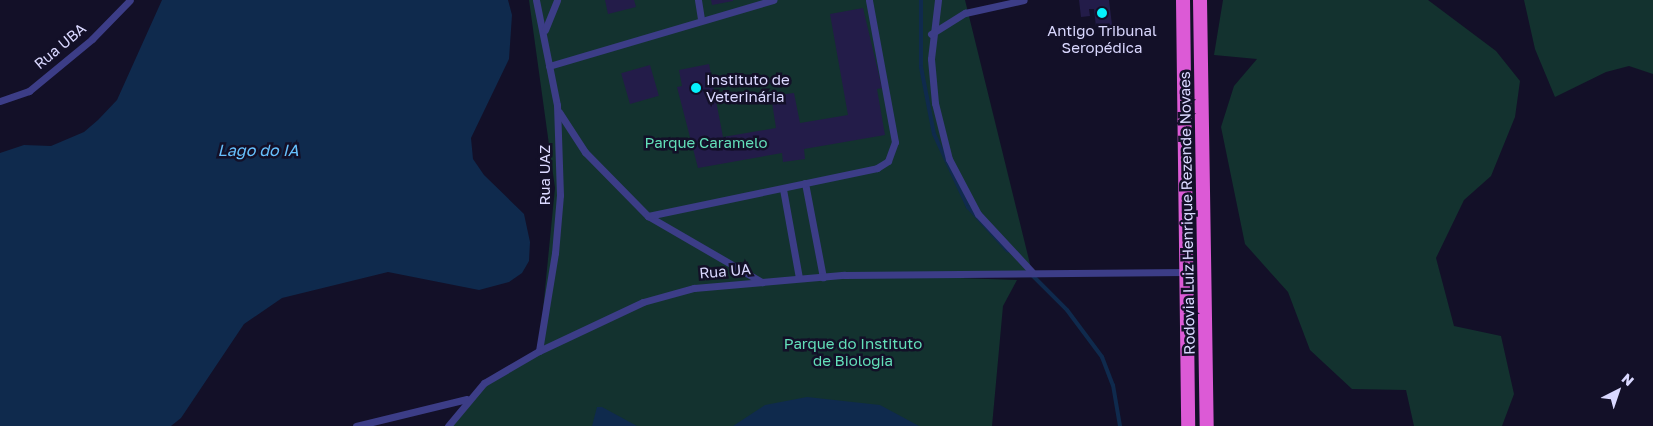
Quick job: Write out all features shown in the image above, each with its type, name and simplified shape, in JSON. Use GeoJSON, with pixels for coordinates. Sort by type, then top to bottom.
{"type":"FeatureCollection","features":[{"type":"Feature","properties":{"kind":"highway","name":"Rodovia Luiz Henrique Rezende Novaes"},"geometry":{"type":"LineString","coordinates":[[1183,0],[1188,426]]}},
{"type":"Feature","properties":{"kind":"highway","name":"Rodovia Luiz Henrique Rezende Novaes"},"geometry":{"type":"LineString","coordinates":[[1200,0],[1207,426]]}},
{"type":"Feature","properties":{"kind":"lane","name":"Rua UBA"},"geometry":{"type":"LineString","coordinates":[[0,101],[29,90],[92,39],[130,0]]}},
{"type":"Feature","properties":{"kind":"lane","name":"Rua UAZ"},"geometry":{"type":"LineString","coordinates":[[536,0],[544,30],[557,105],[560,195],[556,253],[539,351]]}},
{"type":"Feature","properties":{"kind":"lane"},"geometry":{"type":"LineString","coordinates":[[544,30],[557,0]]}},
{"type":"Feature","properties":{"kind":"lane"},"geometry":{"type":"LineString","coordinates":[[698,0],[701,19]]}},
{"type":"Feature","properties":{"kind":"lane"},"geometry":{"type":"LineString","coordinates":[[549,66],[701,19],[773,0]]}},
{"type":"Feature","properties":{"kind":"lane"},"geometry":{"type":"LineString","coordinates":[[648,216],[784,189],[883,166],[894,151],[868,0]]}},
{"type":"Feature","properties":{"kind":"lane"},"geometry":{"type":"LineString","coordinates":[[938,0],[932,34],[935,103],[949,159],[978,214],[1032,272]]}},
{"type":"Feature","properties":{"kind":"lane"},"geometry":{"type":"LineString","coordinates":[[932,34],[965,13],[1024,0]]}},
{"type":"Feature","properties":{"kind":"lane"},"geometry":{"type":"LineString","coordinates":[[557,105],[562,121],[585,152],[648,216],[762,282]]}},
{"type":"Feature","properties":{"kind":"lane"},"geometry":{"type":"LineString","coordinates":[[805,183],[823,276]]}},
{"type":"Feature","properties":{"kind":"lane"},"geometry":{"type":"LineString","coordinates":[[784,189],[799,278]]}},
{"type":"Feature","properties":{"kind":"lane","name":"Rua UA"},"geometry":{"type":"LineString","coordinates":[[448,426],[467,399],[484,383],[539,351],[643,302],[694,288],[823,276],[1032,272],[1186,272]]}},
{"type":"Feature","properties":{"kind":"lane"},"geometry":{"type":"LineString","coordinates":[[356,426],[467,399]]}},
{"type":"Feature","properties":{"kind":"green space","name":"Parque Caramelo"},"geometry":{"type":"Polygon","coordinates":[[[529,0],[965,0],[1032,272],[931,277],[1017,280],[1003,306],[992,426],[448,426],[484,383],[539,350],[555,188],[529,0]]]}},
{"type":"Feature","properties":{"kind":"green space"},"geometry":{"type":"Polygon","coordinates":[[[1223,0],[1428,0],[1496,51],[1520,81],[1515,117],[1491,176],[1464,200],[1436,258],[1454,326],[1501,336],[1514,394],[1502,426],[1414,426],[1406,390],[1352,389],[1310,350],[1288,292],[1245,244],[1221,127],[1234,86],[1257,59],[1214,55],[1223,0]]]}},
{"type":"Feature","properties":{"kind":"green space"},"geometry":{"type":"Polygon","coordinates":[[[1524,0],[1653,0],[1653,74],[1629,66],[1606,72],[1555,97],[1535,49],[1524,0]]]}},
{"type":"Feature","properties":{"kind":"water","name":"Lago do IA"},"geometry":{"type":"Polygon","coordinates":[[[162,0],[508,0],[512,15],[509,59],[471,138],[473,159],[484,175],[524,214],[530,242],[529,261],[522,273],[509,282],[479,290],[388,272],[282,298],[244,324],[181,418],[171,426],[0,426],[0,153],[24,145],[51,146],[84,132],[98,120],[117,100],[162,0]]]}},
{"type":"Feature","properties":{"kind":"water"},"geometry":{"type":"Polygon","coordinates":[[[807,397],[880,405],[919,426],[733,426],[765,405],[807,397]]]}},
{"type":"Feature","properties":{"kind":"water"},"geometry":{"type":"Polygon","coordinates":[[[597,407],[602,407],[637,426],[592,426],[597,407]]]}},
{"type":"Feature","properties":{"kind":"building"},"geometry":{"type":"Polygon","coordinates":[[[605,0],[634,0],[636,7],[608,14],[605,0]]]}},
{"type":"Feature","properties":{"kind":"building"},"geometry":{"type":"Polygon","coordinates":[[[711,0],[733,0],[733,1],[712,5],[711,0]]]}},
{"type":"Feature","properties":{"kind":"building","name":"Antigo Tribunal Seropédica"},"geometry":{"type":"Polygon","coordinates":[[[1079,0],[1109,0],[1112,25],[1096,27],[1094,9],[1089,9],[1090,16],[1081,17],[1079,0]]]}},
{"type":"Feature","properties":{"kind":"building","name":"Instituto de Veterinária"},"geometry":{"type":"Polygon","coordinates":[[[863,8],[882,88],[877,89],[885,135],[804,149],[805,159],[783,162],[782,153],[698,168],[677,87],[682,86],[679,70],[709,64],[723,137],[776,128],[771,96],[794,93],[800,123],[848,115],[830,14],[863,8]]]}},
{"type":"Feature","properties":{"kind":"building"},"geometry":{"type":"Polygon","coordinates":[[[650,65],[659,96],[630,104],[621,73],[650,65]]]}},
{"type":"Feature","properties":{"kind":"waterway"},"geometry":{"type":"LineString","coordinates":[[921,0],[921,67],[934,134],[968,207],[1008,251]]}},
{"type":"Feature","properties":{"kind":"waterway"},"geometry":{"type":"LineString","coordinates":[[1032,275],[1067,310],[1102,357],[1113,385],[1120,426]]}},
{"type":"Feature","properties":{"kind":"place","name":"Antigo Tribunal Seropédica"},"geometry":{"type":"Point","coordinates":[1102,13]}},
{"type":"Feature","properties":{"kind":"place","name":"Instituto de Veterinária"},"geometry":{"type":"Point","coordinates":[696,88]}},
{"type":"Feature","properties":{"kind":"park label","name":"Parque do Instituto de Biologia"},"geometry":{"type":"Point","coordinates":[853,352]}}]}
